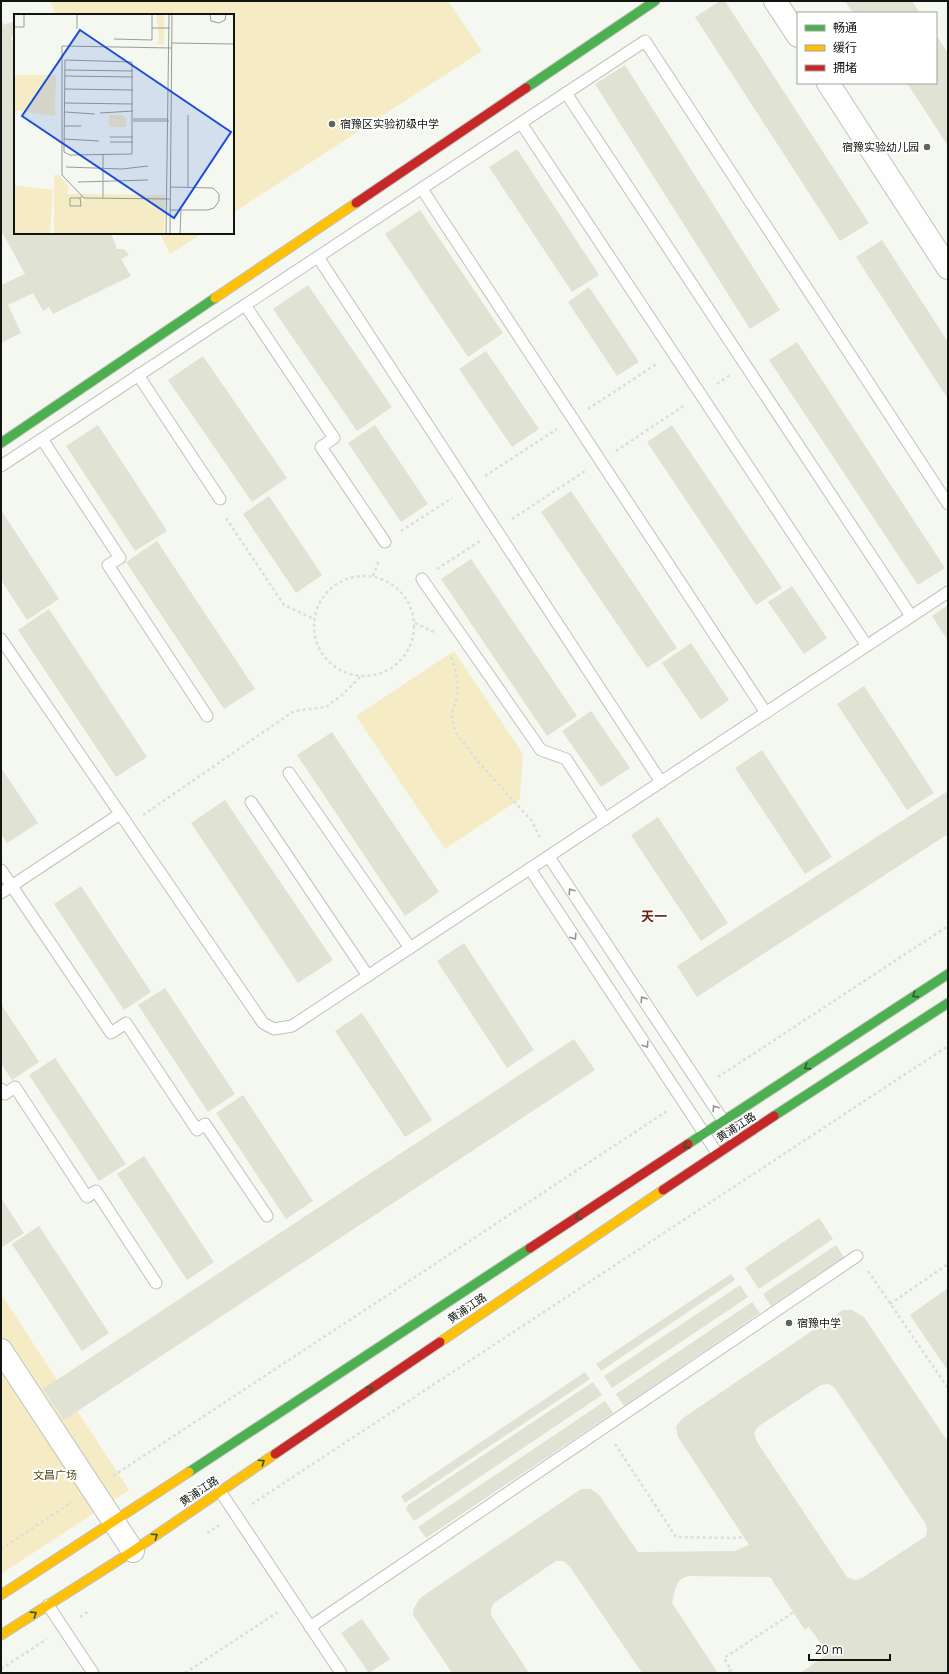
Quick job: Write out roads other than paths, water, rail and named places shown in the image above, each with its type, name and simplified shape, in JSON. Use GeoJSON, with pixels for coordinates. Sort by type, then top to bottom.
{"type":"FeatureCollection","features":[{"type":"Feature","properties":{"kind":"street"},"geometry":{"type":"LineString","coordinates":[[1,444],[655,1]]}},
{"type":"Feature","properties":{"kind":"street"},"geometry":{"type":"LineString","coordinates":[[775,1],[797,34]]}},
{"type":"Feature","properties":{"kind":"street"},"geometry":{"type":"LineString","coordinates":[[829,84],[948,268]]}},
{"type":"Feature","properties":{"kind":"street","name":"黄浦江路"},"geometry":{"type":"LineString","coordinates":[[1,1595],[948,974]]}},
{"type":"Feature","properties":{"kind":"street","name":"黄浦江路"},"geometry":{"type":"LineString","coordinates":[[1,1635],[133,1550],[736,1140],[948,1004]]}},
{"type":"Feature","properties":{"kind":"street"},"geometry":{"type":"LineString","coordinates":[[1,1350],[133,1550]]}},
{"type":"Feature","properties":{"kind":"lane"},"geometry":{"type":"LineString","coordinates":[[1,466],[645,41],[948,504]]}},
{"type":"Feature","properties":{"kind":"lane"},"geometry":{"type":"LineString","coordinates":[[566,93],[911,616]]}},
{"type":"Feature","properties":{"kind":"lane"},"geometry":{"type":"LineString","coordinates":[[521,123],[867,646]]}},
{"type":"Feature","properties":{"kind":"lane"},"geometry":{"type":"LineString","coordinates":[[422,188],[766,713]]}},
{"type":"Feature","properties":{"kind":"lane"},"geometry":{"type":"LineString","coordinates":[[318,257],[661,782]]}},
{"type":"Feature","properties":{"kind":"lane"},"geometry":{"type":"LineString","coordinates":[[245,305],[334,438],[321,447],[384,542]]}},
{"type":"Feature","properties":{"kind":"lane"},"geometry":{"type":"LineString","coordinates":[[138,376],[220,499]]}},
{"type":"Feature","properties":{"kind":"lane"},"geometry":{"type":"LineString","coordinates":[[42,439],[120,558],[108,566],[207,716]]}},
{"type":"Feature","properties":{"kind":"lane"},"geometry":{"type":"LineString","coordinates":[[422,579],[541,750],[566,759],[605,819]]}},
{"type":"Feature","properties":{"kind":"lane"},"geometry":{"type":"LineString","coordinates":[[1,639],[263,1023],[274,1029],[292,1026],[948,592]]}},
{"type":"Feature","properties":{"kind":"lane"},"geometry":{"type":"LineString","coordinates":[[289,773],[410,948]]}},
{"type":"Feature","properties":{"kind":"lane"},"geometry":{"type":"LineString","coordinates":[[251,802],[368,976]]}},
{"type":"Feature","properties":{"kind":"lane"},"geometry":{"type":"LineString","coordinates":[[1,893],[120,814]]}},
{"type":"Feature","properties":{"kind":"lane"},"geometry":{"type":"LineString","coordinates":[[549,857],[736,1140]]}},
{"type":"Feature","properties":{"kind":"lane"},"geometry":{"type":"LineString","coordinates":[[530,869],[717,1153]]}},
{"type":"Feature","properties":{"kind":"lane"},"geometry":{"type":"LineString","coordinates":[[1,870],[111,1033],[126,1023],[197,1130],[205,1124],[267,1216]]}},
{"type":"Feature","properties":{"kind":"lane"},"geometry":{"type":"LineString","coordinates":[[1,1089],[5,1094],[15,1087],[87,1197],[96,1191],[156,1283]]}},
{"type":"Feature","properties":{"kind":"lane"},"geometry":{"type":"LineString","coordinates":[[310,1627],[857,1256]]}},
{"type":"Feature","properties":{"kind":"lane"},"geometry":{"type":"LineString","coordinates":[[220,1491],[341,1673]]}},
{"type":"Feature","properties":{"kind":"lane"},"geometry":{"type":"LineString","coordinates":[[48,1605],[93,1673]]}},
{"type":"Feature","properties":{"kind":"place","name":"宿豫区实验初级中学"},"geometry":{"type":"Point","coordinates":[332,124]}},
{"type":"Feature","properties":{"kind":"place","name":"宿豫实验幼儿园"},"geometry":{"type":"Point","coordinates":[927,147]}},
{"type":"Feature","properties":{"kind":"place","name":"宿豫中学"},"geometry":{"type":"Point","coordinates":[789,1323]}},
{"type":"Feature","properties":{"kind":"district","name":"天一"},"geometry":{"type":"Point","coordinates":[654,916]}},
{"type":"Feature","properties":{"kind":"park label","name":"文昌广场"},"geometry":{"type":"Point","coordinates":[55,1475]}}]}
